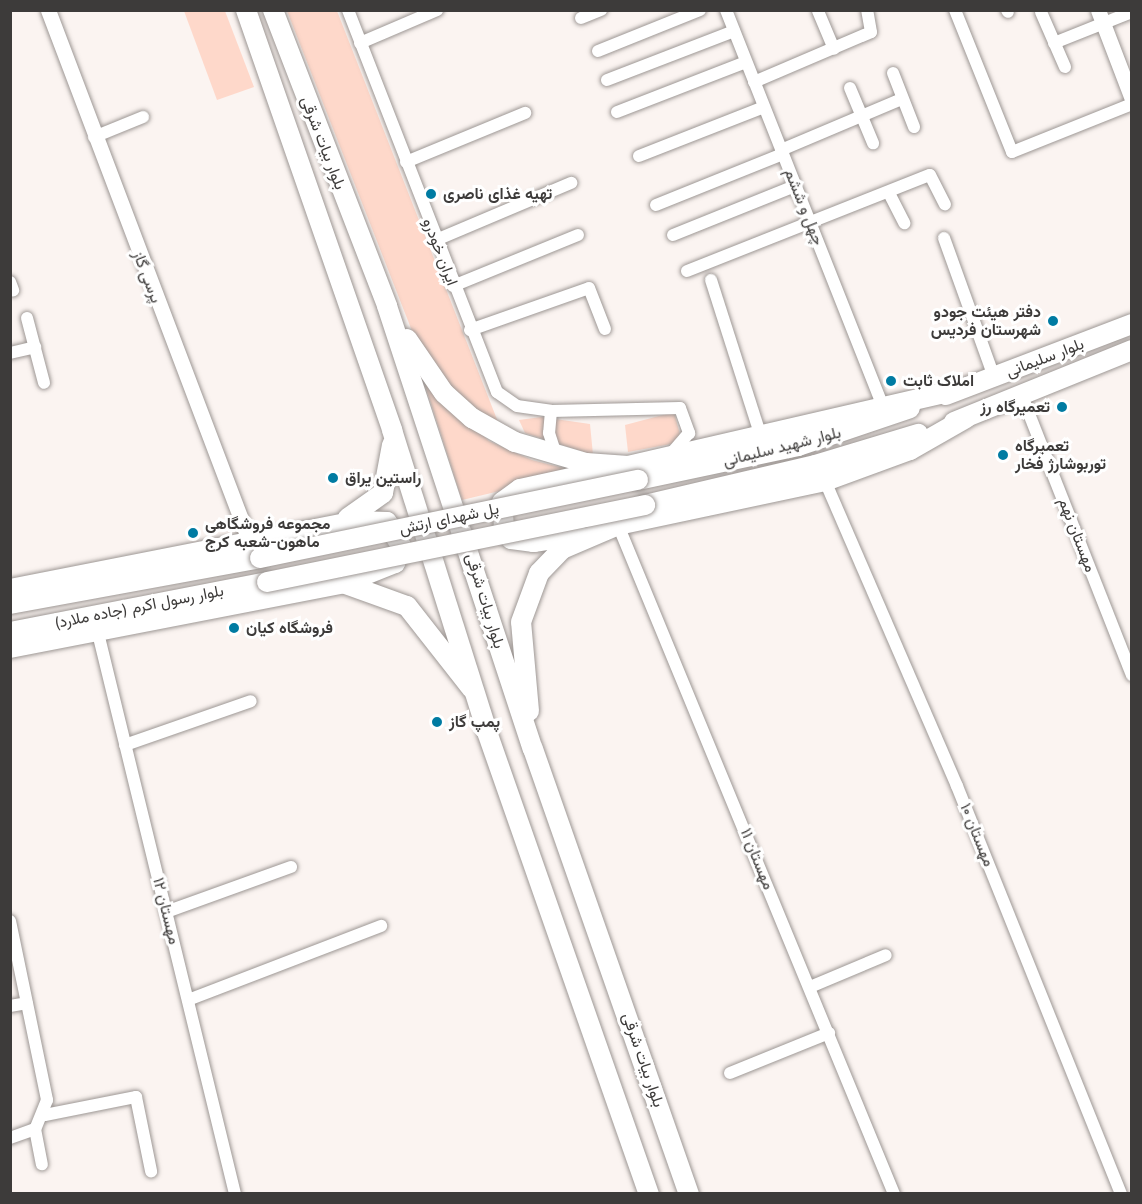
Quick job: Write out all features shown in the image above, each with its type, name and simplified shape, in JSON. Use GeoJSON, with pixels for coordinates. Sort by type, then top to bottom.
{"type":"FeatureCollection","features":[{"type":"Feature","properties":{"kind":"main road","name":"بلوار بیات شرقی"},"geometry":{"type":"LineString","coordinates":[[246,10],[392,430],[473,690],[649,1194]]}},
{"type":"Feature","properties":{"kind":"main road","name":"بلوار بیات شرقی"},"geometry":{"type":"LineString","coordinates":[[273,10],[387,306],[533,749],[689,1194]]}},
{"type":"Feature","properties":{"kind":"main road"},"geometry":{"type":"LineString","coordinates":[[387,306],[428,372],[456,406],[491,431],[556,455],[633,473]]}},
{"type":"Feature","properties":{"kind":"main road","name":"بلوار سلیمانی"},"geometry":{"type":"LineString","coordinates":[[957,390],[1131,324]]}},
{"type":"Feature","properties":{"kind":"main road","name":"بلوار سلیمانی"},"geometry":{"type":"LineString","coordinates":[[914,435],[966,418],[1131,350]]}},
{"type":"Feature","properties":{"kind":"main road"},"geometry":{"type":"LineString","coordinates":[[957,390],[882,404],[761,437],[666,458],[633,473],[520,489],[502,502],[504,528],[517,542],[592,532],[825,481],[910,450],[966,418]]}},
{"type":"Feature","properties":{"kind":"main road","name":"بلوار شهید سلیمانی"},"geometry":{"type":"LineString","coordinates":[[633,473],[798,446],[957,390]]}},
{"type":"Feature","properties":{"kind":"main road"},"geometry":{"type":"LineString","coordinates":[[10,589],[255,550],[330,527],[365,510],[383,494],[393,462],[392,430]]}},
{"type":"Feature","properties":{"kind":"main road","name":"بلوار شهید سلیمانی"},"geometry":{"type":"LineString","coordinates":[[645,505],[914,435]]}},
{"type":"Feature","properties":{"kind":"main road","name":"پل شهدای ارتش"},"geometry":{"type":"LineString","coordinates":[[255,550],[633,473]]}},
{"type":"Feature","properties":{"kind":"main road","name":"پل شهدای ارتش"},"geometry":{"type":"LineString","coordinates":[[267,582],[645,505]]}},
{"type":"Feature","properties":{"kind":"main road"},"geometry":{"type":"LineString","coordinates":[[10,648],[97,629],[343,583],[383,571],[395,563],[401,546],[387,522],[330,527]]}},
{"type":"Feature","properties":{"kind":"main road"},"geometry":{"type":"LineString","coordinates":[[533,749],[521,622],[539,573],[562,549],[592,532]]}},
{"type":"Feature","properties":{"kind":"main road","name":"بلوار رسول اکرم (جاده ملارد)"},"geometry":{"type":"LineString","coordinates":[[10,604],[255,550]]}},
{"type":"Feature","properties":{"kind":"main road","name":"بلوار رسول اکرم (جاده ملارد)"},"geometry":{"type":"LineString","coordinates":[[10,632],[267,582]]}},
{"type":"Feature","properties":{"kind":"main road"},"geometry":{"type":"LineString","coordinates":[[343,583],[407,606],[436,640],[458,677],[473,690]]}},
{"type":"Feature","properties":{"kind":"street","name":"پرسی گاز"},"geometry":{"type":"LineString","coordinates":[[48,10],[94,137],[255,550]]}},
{"type":"Feature","properties":{"kind":"street","name":"ایران خودرو"},"geometry":{"type":"LineString","coordinates":[[348,10],[470,330],[497,392],[517,406],[551,411]]}},
{"type":"Feature","properties":{"kind":"street"},"geometry":{"type":"LineString","coordinates":[[360,43],[438,10]]}},
{"type":"Feature","properties":{"kind":"street"},"geometry":{"type":"LineString","coordinates":[[581,18],[601,10]]}},
{"type":"Feature","properties":{"kind":"street"},"geometry":{"type":"LineString","coordinates":[[598,51],[700,10]]}},
{"type":"Feature","properties":{"kind":"street","name":"چهل و ششم"},"geometry":{"type":"LineString","coordinates":[[726,10],[882,404]]}},
{"type":"Feature","properties":{"kind":"street"},"geometry":{"type":"LineString","coordinates":[[754,82],[834,49],[874,28],[867,10]]}},
{"type":"Feature","properties":{"kind":"street"},"geometry":{"type":"LineString","coordinates":[[955,10],[1012,152],[1131,104]]}},
{"type":"Feature","properties":{"kind":"street"},"geometry":{"type":"LineString","coordinates":[[818,11],[834,49]]}},
{"type":"Feature","properties":{"kind":"street"},"geometry":{"type":"LineString","coordinates":[[1041,12],[1065,67]]}},
{"type":"Feature","properties":{"kind":"street"},"geometry":{"type":"LineString","coordinates":[[1054,43],[1101,17],[1131,12]]}},
{"type":"Feature","properties":{"kind":"street"},"geometry":{"type":"LineString","coordinates":[[1101,17],[1131,99]]}},
{"type":"Feature","properties":{"kind":"street"},"geometry":{"type":"LineString","coordinates":[[607,80],[734,31]]}},
{"type":"Feature","properties":{"kind":"street"},"geometry":{"type":"LineString","coordinates":[[617,111],[746,62]]}},
{"type":"Feature","properties":{"kind":"street"},"geometry":{"type":"LineString","coordinates":[[893,73],[914,127]]}},
{"type":"Feature","properties":{"kind":"street"},"geometry":{"type":"LineString","coordinates":[[850,88],[873,143]]}},
{"type":"Feature","properties":{"kind":"street"},"geometry":{"type":"LineString","coordinates":[[656,206],[902,99]]}},
{"type":"Feature","properties":{"kind":"street"},"geometry":{"type":"LineString","coordinates":[[639,156],[764,107]]}},
{"type":"Feature","properties":{"kind":"street"},"geometry":{"type":"LineString","coordinates":[[406,162],[525,113]]}},
{"type":"Feature","properties":{"kind":"street"},"geometry":{"type":"LineString","coordinates":[[94,137],[142,117]]}},
{"type":"Feature","properties":{"kind":"street"},"geometry":{"type":"LineString","coordinates":[[687,271],[811,225],[930,175],[945,204]]}},
{"type":"Feature","properties":{"kind":"street"},"geometry":{"type":"LineString","coordinates":[[435,240],[571,183]]}},
{"type":"Feature","properties":{"kind":"street"},"geometry":{"type":"LineString","coordinates":[[674,235],[795,186]]}},
{"type":"Feature","properties":{"kind":"street"},"geometry":{"type":"LineString","coordinates":[[888,193],[904,223]]}},
{"type":"Feature","properties":{"kind":"street"},"geometry":{"type":"LineString","coordinates":[[453,286],[578,235]]}},
{"type":"Feature","properties":{"kind":"street"},"geometry":{"type":"LineString","coordinates":[[944,238],[994,377]]}},
{"type":"Feature","properties":{"kind":"street"},"geometry":{"type":"LineString","coordinates":[[711,280],[761,437]]}},
{"type":"Feature","properties":{"kind":"street"},"geometry":{"type":"LineString","coordinates":[[470,330],[589,288],[605,329]]}},
{"type":"Feature","properties":{"kind":"street"},"geometry":{"type":"LineString","coordinates":[[27,318],[44,383]]}},
{"type":"Feature","properties":{"kind":"street"},"geometry":{"type":"LineString","coordinates":[[10,353],[35,347]]}},
{"type":"Feature","properties":{"kind":"street","name":"مهستان نهم"},"geometry":{"type":"LineString","coordinates":[[1022,396],[1131,675]]}},
{"type":"Feature","properties":{"kind":"street"},"geometry":{"type":"LineString","coordinates":[[556,455],[549,433],[551,411],[680,408],[689,433],[666,458]]}},
{"type":"Feature","properties":{"kind":"street","name":"مهستان ۱۰"},"geometry":{"type":"LineString","coordinates":[[825,481],[957,786],[1120,1194]]}},
{"type":"Feature","properties":{"kind":"street","name":"مهستان ۱۱"},"geometry":{"type":"LineString","coordinates":[[618,525],[894,1194]]}},
{"type":"Feature","properties":{"kind":"street","name":"مهستان ۱۲"},"geometry":{"type":"LineString","coordinates":[[97,629],[235,1194]]}},
{"type":"Feature","properties":{"kind":"street"},"geometry":{"type":"LineString","coordinates":[[125,745],[251,700]]}},
{"type":"Feature","properties":{"kind":"street"},"geometry":{"type":"LineString","coordinates":[[166,912],[291,867]]}},
{"type":"Feature","properties":{"kind":"street"},"geometry":{"type":"LineString","coordinates":[[10,921],[47,1100],[45,1115],[34,1129],[10,1138]]}},
{"type":"Feature","properties":{"kind":"street"},"geometry":{"type":"LineString","coordinates":[[188,1000],[381,926]]}},
{"type":"Feature","properties":{"kind":"street"},"geometry":{"type":"LineString","coordinates":[[810,987],[886,955]]}},
{"type":"Feature","properties":{"kind":"street"},"geometry":{"type":"LineString","coordinates":[[10,1006],[27,1003]]}},
{"type":"Feature","properties":{"kind":"street"},"geometry":{"type":"LineString","coordinates":[[730,1073],[829,1033]]}},
{"type":"Feature","properties":{"kind":"street"},"geometry":{"type":"LineString","coordinates":[[45,1115],[136,1097],[151,1171]]}},
{"type":"Feature","properties":{"kind":"street"},"geometry":{"type":"LineString","coordinates":[[34,1129],[42,1164]]}},
{"type":"Feature","properties":{"kind":"shaded area"},"geometry":{"type":"Polygon","coordinates":[[[184,11],[225,11],[254,87],[217,100],[184,11]]]}},
{"type":"Feature","properties":{"kind":"shaded area"},"geometry":{"type":"Polygon","coordinates":[[[287,11],[337,11],[498,422],[483,418],[440,377],[412,331],[287,11]]]}},
{"type":"Feature","properties":{"kind":"shaded area"},"geometry":{"type":"Polygon","coordinates":[[[423,379],[489,441],[532,460],[579,472],[462,500],[423,379]]]}},
{"type":"Feature","properties":{"kind":"shaded area"},"geometry":{"type":"Polygon","coordinates":[[[674,412],[682,442],[628,452],[625,425],[674,412]]]}},
{"type":"Feature","properties":{"kind":"shaded area"},"geometry":{"type":"Polygon","coordinates":[[[541,417],[590,424],[593,455],[525,433],[519,420],[541,417]]]}},
{"type":"Feature","properties":{"kind":"place","name":"تهیه غذای ناصری"},"geometry":{"type":"Point","coordinates":[431,194]}},
{"type":"Feature","properties":{"kind":"place","name":"دفتر هیئت جودو شهرستان فردیس"},"geometry":{"type":"Point","coordinates":[1053,321]}},
{"type":"Feature","properties":{"kind":"place","name":"املاک ثابت"},"geometry":{"type":"Point","coordinates":[891,381]}},
{"type":"Feature","properties":{"kind":"place","name":"تعمیرگاه رز"},"geometry":{"type":"Point","coordinates":[1062,407]}},
{"type":"Feature","properties":{"kind":"place","name":"تعمیرگاه توربوشارژ فخار"},"geometry":{"type":"Point","coordinates":[1003,455]}},
{"type":"Feature","properties":{"kind":"place","name":"راستین یراق"},"geometry":{"type":"Point","coordinates":[333,478]}},
{"type":"Feature","properties":{"kind":"place","name":"مجموعه فروشگاهی ماهون-شعبه کرج"},"geometry":{"type":"Point","coordinates":[193,533]}},
{"type":"Feature","properties":{"kind":"place","name":"فروشگاه کیان"},"geometry":{"type":"Point","coordinates":[234,628]}},
{"type":"Feature","properties":{"kind":"place","name":"پمپ گاز"},"geometry":{"type":"Point","coordinates":[437,722]}}]}
